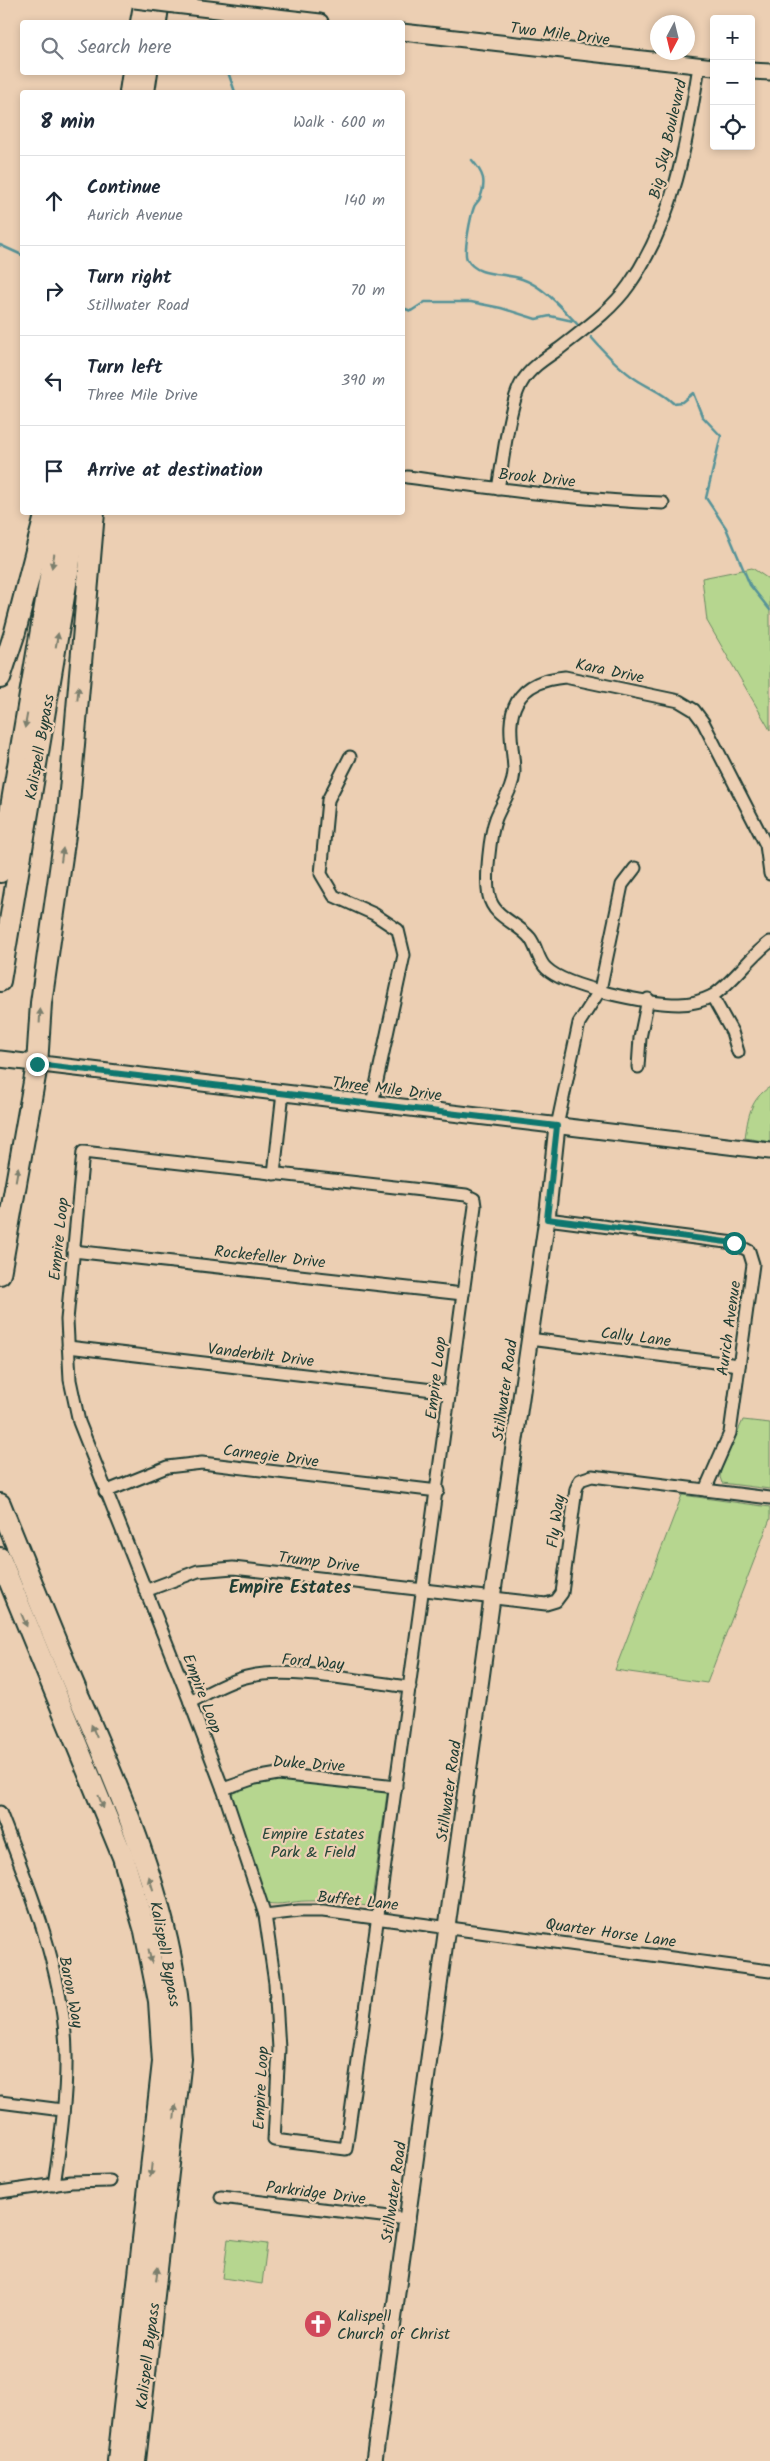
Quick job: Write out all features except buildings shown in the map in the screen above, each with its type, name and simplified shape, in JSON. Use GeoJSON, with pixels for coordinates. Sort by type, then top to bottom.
{"type":"FeatureCollection","features":[{"type":"Feature","properties":{"kind":"highway"},"geometry":{"type":"LineString","coordinates":[[141,20],[145,0]]}},
{"type":"Feature","properties":{"kind":"highway"},"geometry":{"type":"LineString","coordinates":[[157,20],[167,2]]}},
{"type":"Feature","properties":{"kind":"highway"},"geometry":{"type":"LineString","coordinates":[[130,90],[133,75]]}},
{"type":"Feature","properties":{"kind":"highway"},"geometry":{"type":"LineString","coordinates":[[144,90],[147,75]]}},
{"type":"Feature","properties":{"kind":"highway"},"geometry":{"type":"LineString","coordinates":[[0,678],[15,632],[45,515]]}},
{"type":"Feature","properties":{"kind":"highway","name":"Kalispell Bypass"},"geometry":{"type":"LineString","coordinates":[[0,872],[60,515]]}},
{"type":"Feature","properties":{"kind":"highway","name":"Kalispell Bypass"},"geometry":{"type":"LineString","coordinates":[[0,981],[78,515]]}},
{"type":"Feature","properties":{"kind":"highway"},"geometry":{"type":"LineString","coordinates":[[0,1274],[37,1064],[41,1003],[68,814],[94,515]]}},
{"type":"Feature","properties":{"kind":"highway","name":"Kalispell Bypass"},"geometry":{"type":"LineString","coordinates":[[1,1501],[32,1587],[140,1846],[162,1923],[177,1995],[181,2059],[135,2461]]}},
{"type":"Feature","properties":{"kind":"highway","name":"Kalispell Bypass"},"geometry":{"type":"LineString","coordinates":[[0,1558],[122,1857],[145,1931],[159,2001],[163,2062],[118,2461]]}},
{"type":"Feature","properties":{"kind":"street"},"geometry":{"type":"LineString","coordinates":[[134,0],[167,2],[305,20]]}},
{"type":"Feature","properties":{"kind":"street","name":"Two Mile Drive"},"geometry":{"type":"LineString","coordinates":[[405,32],[707,67]]}},
{"type":"Feature","properties":{"kind":"street","name":"Big Sky Boulevard"},"geometry":{"type":"LineString","coordinates":[[498,489],[515,399],[522,382],[535,367],[617,300],[630,284],[652,245],[673,194],[707,67]]}},
{"type":"Feature","properties":{"kind":"street"},"geometry":{"type":"LineString","coordinates":[[755,71],[770,72]]}},
{"type":"Feature","properties":{"kind":"street","name":"Brook Drive"},"geometry":{"type":"LineString","coordinates":[[407,477],[608,501],[663,503]]}},
{"type":"Feature","properties":{"kind":"street","name":"Kara Drive"},"geometry":{"type":"LineString","coordinates":[[712,996],[697,1002],[678,1004],[600,990],[562,980],[545,967],[530,938],[498,914],[489,897],[487,874],[496,819],[508,794],[514,774],[511,721],[516,703],[526,689],[546,679],[565,676],[679,701],[694,710],[703,722],[766,845],[770,874]]}},
{"type":"Feature","properties":{"kind":"street"},"geometry":{"type":"LineString","coordinates":[[350,757],[328,800],[321,874],[334,896],[374,914],[398,930],[404,955],[372,1104]]}},
{"type":"Feature","properties":{"kind":"street"},"geometry":{"type":"LineString","coordinates":[[557,1126],[578,1023],[600,990],[622,885],[635,868]]}},
{"type":"Feature","properties":{"kind":"street"},"geometry":{"type":"LineString","coordinates":[[738,1052],[732,1032],[712,996],[770,942]]}},
{"type":"Feature","properties":{"kind":"street"},"geometry":{"type":"LineString","coordinates":[[638,1067],[640,1038],[648,999]]}},
{"type":"Feature","properties":{"kind":"street","name":"Three Mile Drive"},"geometry":{"type":"LineString","coordinates":[[2,1060],[770,1151]]}},
{"type":"Feature","properties":{"kind":"street"},"geometry":{"type":"LineString","coordinates":[[274,1174],[283,1092]]}},
{"type":"Feature","properties":{"kind":"street","name":"Stillwater Road"},"geometry":{"type":"LineString","coordinates":[[374,2461],[528,1339],[547,1219],[557,1126]]}},
{"type":"Feature","properties":{"kind":"street","name":"Empire Loop"},"geometry":{"type":"LineString","coordinates":[[83,1152],[466,1195],[474,1199],[475,1206],[438,1491],[376,1918],[346,2149],[274,2140],[279,2049],[275,1983],[265,1915],[223,1789],[79,1422],[70,1380],[67,1320],[73,1250],[83,1152]]}},
{"type":"Feature","properties":{"kind":"street","name":"Aurich Avenue"},"geometry":{"type":"LineString","coordinates":[[547,1219],[734,1243],[748,1251],[753,1264],[730,1433],[705,1490]]}},
{"type":"Feature","properties":{"kind":"street","name":"Rockefeller Drive"},"geometry":{"type":"LineString","coordinates":[[73,1250],[463,1294]]}},
{"type":"Feature","properties":{"kind":"street","name":"Cally Lane"},"geometry":{"type":"LineString","coordinates":[[528,1339],[739,1365]]}},
{"type":"Feature","properties":{"kind":"street","name":"Vanderbilt Drive"},"geometry":{"type":"LineString","coordinates":[[68,1348],[450,1392]]}},
{"type":"Feature","properties":{"kind":"street","name":"Carnegie Drive"},"geometry":{"type":"LineString","coordinates":[[105,1492],[167,1467],[202,1463],[438,1491]]}},
{"type":"Feature","properties":{"kind":"street","name":"Fly Way"},"geometry":{"type":"LineString","coordinates":[[492,1598],[546,1604],[556,1601],[562,1593],[576,1489],[580,1480],[592,1476],[770,1498]]}},
{"type":"Feature","properties":{"kind":"street","name":"Trump Drive"},"geometry":{"type":"LineString","coordinates":[[145,1591],[198,1571],[233,1568],[492,1598]]}},
{"type":"Feature","properties":{"kind":"street","name":"Ford Way"},"geometry":{"type":"LineString","coordinates":[[190,1702],[224,1685],[246,1677],[283,1673],[410,1687]]}},
{"type":"Feature","properties":{"kind":"street","name":"Duke Drive"},"geometry":{"type":"LineString","coordinates":[[223,1789],[255,1778],[278,1774],[396,1787]]}},
{"type":"Feature","properties":{"kind":"street","name":"Baron Way"},"geometry":{"type":"LineString","coordinates":[[0,1812],[4,1834],[36,1912],[58,1986],[66,2052],[54,2185]]}},
{"type":"Feature","properties":{"kind":"street","name":"Buffet Lane"},"geometry":{"type":"LineString","coordinates":[[265,1915],[315,1911],[447,1926]]}},
{"type":"Feature","properties":{"kind":"street","name":"Quarter Horse Lane"},"geometry":{"type":"LineString","coordinates":[[447,1926],[770,1971]]}},
{"type":"Feature","properties":{"kind":"street"},"geometry":{"type":"LineString","coordinates":[[0,2102],[62,2110]]}},
{"type":"Feature","properties":{"kind":"street"},"geometry":{"type":"LineString","coordinates":[[0,2192],[85,2181],[110,2181]]}},
{"type":"Feature","properties":{"kind":"street","name":"Parkridge Drive"},"geometry":{"type":"LineString","coordinates":[[221,2196],[407,2219]]}},
{"type":"Feature","properties":{"kind":"green space"},"geometry":{"type":"Polygon","coordinates":[[[752,568],[770,580],[770,730],[707,621],[702,578],[752,568]]]}},
{"type":"Feature","properties":{"kind":"green space"},"geometry":{"type":"Polygon","coordinates":[[[770,1087],[770,1142],[745,1138],[751,1109],[758,1097],[770,1087]]]}},
{"type":"Feature","properties":{"kind":"green space"},"geometry":{"type":"Polygon","coordinates":[[[743,1420],[770,1423],[770,1489],[722,1483],[720,1477],[721,1469],[743,1420]]]}},
{"type":"Feature","properties":{"kind":"green space"},"geometry":{"type":"Polygon","coordinates":[[[682,1495],[770,1507],[770,1519],[707,1683],[615,1670],[682,1495]]]}},
{"type":"Feature","properties":{"kind":"green space","name":"Empire Estates Park & Field"},"geometry":{"type":"Polygon","coordinates":[[[280,1779],[384,1791],[387,1794],[371,1906],[314,1901],[267,1903],[230,1794],[232,1791],[246,1785],[280,1779]]]}},
{"type":"Feature","properties":{"kind":"green space"},"geometry":{"type":"Polygon","coordinates":[[[228,2239],[267,2244],[262,2284],[223,2278],[228,2239]]]}},
{"type":"Feature","properties":{"kind":"waterway"},"geometry":{"type":"LineString","coordinates":[[217,16],[219,20]]}},
{"type":"Feature","properties":{"kind":"waterway"},"geometry":{"type":"LineString","coordinates":[[229,75],[234,90]]}},
{"type":"Feature","properties":{"kind":"waterway"},"geometry":{"type":"LineString","coordinates":[[472,160],[481,173],[483,187],[471,218],[467,242],[467,259],[477,269],[484,272],[515,277],[530,282],[552,299],[578,325]]}},
{"type":"Feature","properties":{"kind":"waterway"},"geometry":{"type":"LineString","coordinates":[[0,245],[20,254]]}},
{"type":"Feature","properties":{"kind":"waterway"},"geometry":{"type":"LineString","coordinates":[[405,309],[411,311],[425,302],[471,302],[501,308],[536,319],[550,316],[573,321]]}},
{"type":"Feature","properties":{"kind":"waterway"},"geometry":{"type":"LineString","coordinates":[[591,337],[624,371],[673,403],[682,402],[693,393],[702,416],[721,436],[706,498],[726,528],[750,585],[770,610]]}},
{"type":"Feature","properties":{"kind":"place","name":"Kalispell Church of Christ"},"geometry":{"type":"Point","coordinates":[318,2324]}},
{"type":"Feature","properties":{"kind":"district","name":"Empire Estates"},"geometry":{"type":"Point","coordinates":[290,1587]}},
{"type":"Feature","properties":{"kind":"route"},"geometry":{"type":"LineString","coordinates":[[37,1064],[557,1126],[547,1219],[734,1243]]}}]}
